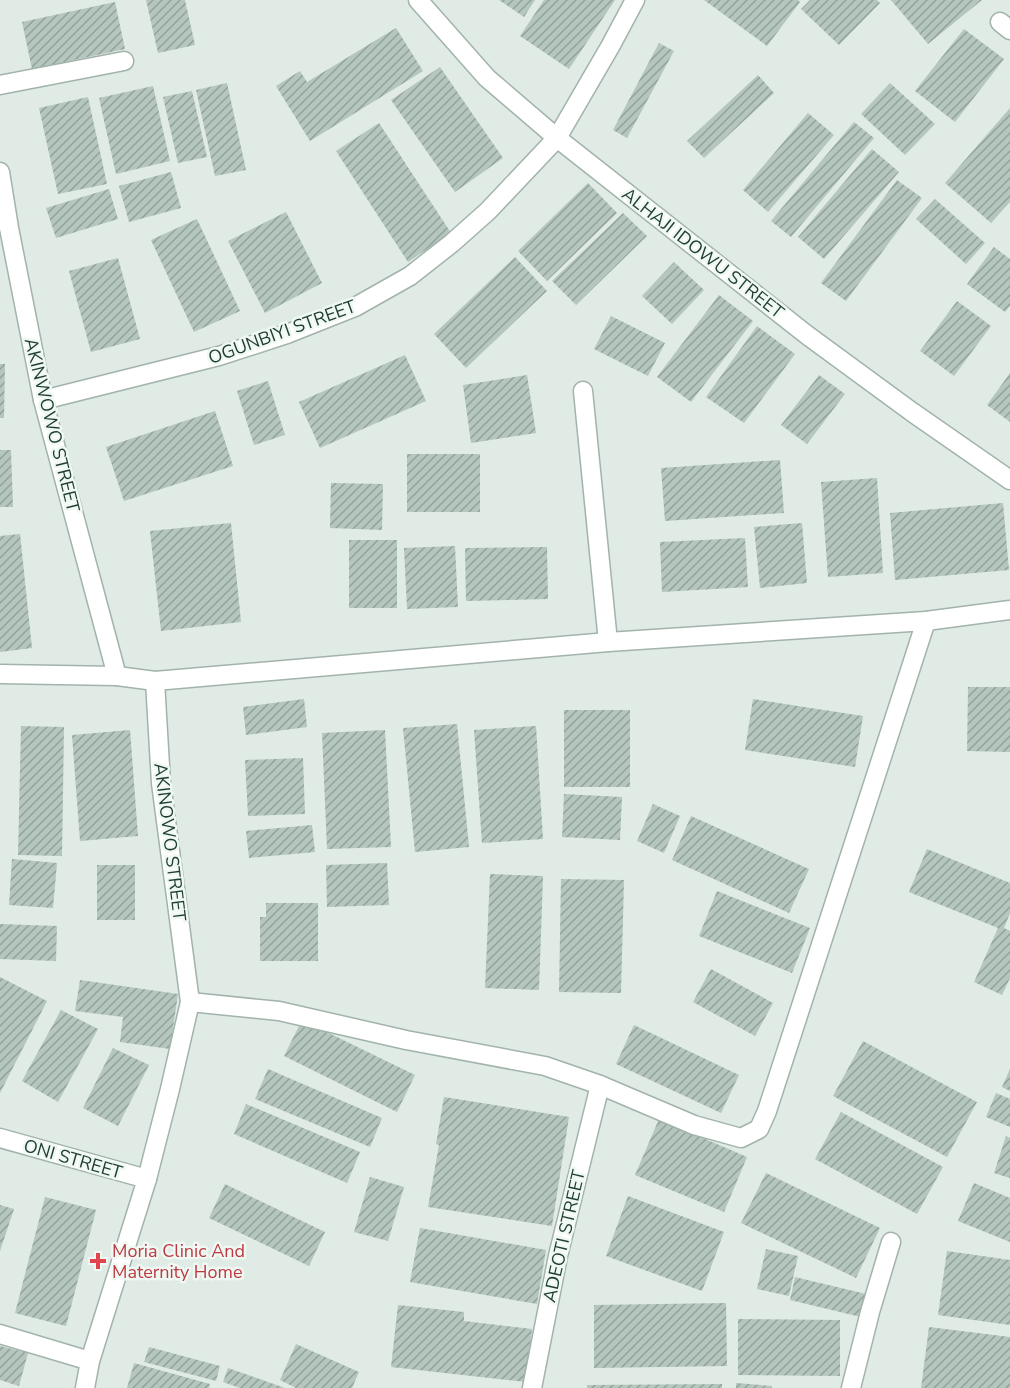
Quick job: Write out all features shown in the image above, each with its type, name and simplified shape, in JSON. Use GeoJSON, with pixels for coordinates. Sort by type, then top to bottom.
{"type":"FeatureCollection","features":[{"type":"Feature","properties":{"kind":"street","name":"ALHAJI IDOWU STREET"},"geometry":{"type":"LineString","coordinates":[[418,0],[487,78],[557,138],[807,335],[1010,480]]}},
{"type":"Feature","properties":{"kind":"street","name":"OGUNBIYI STREET"},"geometry":{"type":"LineString","coordinates":[[43,400],[219,356],[287,334],[355,307],[410,276],[488,211],[557,138],[635,0]]}},
{"type":"Feature","properties":{"kind":"street"},"geometry":{"type":"LineString","coordinates":[[0,85],[124,61]]}},
{"type":"Feature","properties":{"kind":"street","name":"AKINWOWO STREET"},"geometry":{"type":"LineString","coordinates":[[0,172],[43,400],[117,676]]}},
{"type":"Feature","properties":{"kind":"street"},"geometry":{"type":"LineString","coordinates":[[583,391],[608,642]]}},
{"type":"Feature","properties":{"kind":"street"},"geometry":{"type":"LineString","coordinates":[[0,674],[117,676],[155,681],[608,642],[926,621],[1010,610]]}},
{"type":"Feature","properties":{"kind":"street"},"geometry":{"type":"LineString","coordinates":[[85,1388],[90,1361],[147,1179],[190,1002],[279,1011],[406,1040],[545,1066],[600,1085],[694,1125],[741,1138],[759,1129],[767,1111],[926,621]]}},
{"type":"Feature","properties":{"kind":"street","name":"AKINOWO STREET"},"geometry":{"type":"LineString","coordinates":[[155,681],[161,783],[190,1002]]}},
{"type":"Feature","properties":{"kind":"street","name":"ADEOTI STREET"},"geometry":{"type":"LineString","coordinates":[[532,1388],[558,1256],[600,1085]]}},
{"type":"Feature","properties":{"kind":"street","name":"ONI STREET"},"geometry":{"type":"LineString","coordinates":[[0,1138],[147,1179]]}},
{"type":"Feature","properties":{"kind":"street"},"geometry":{"type":"LineString","coordinates":[[851,1388],[891,1242]]}},
{"type":"Feature","properties":{"kind":"street"},"geometry":{"type":"LineString","coordinates":[[0,1334],[90,1361]]}},
{"type":"Feature","properties":{"kind":"building"},"geometry":{"type":"Polygon","coordinates":[[[146,0],[185,0],[195,45],[158,53],[146,0]]]}},
{"type":"Feature","properties":{"kind":"building"},"geometry":{"type":"Polygon","coordinates":[[[499,0],[535,0],[524,17],[499,0]]]}},
{"type":"Feature","properties":{"kind":"building"},"geometry":{"type":"Polygon","coordinates":[[[544,0],[615,0],[569,69],[520,36],[544,0]]]}},
{"type":"Feature","properties":{"kind":"building"},"geometry":{"type":"Polygon","coordinates":[[[704,0],[798,0],[800,2],[767,46],[704,0]]]}},
{"type":"Feature","properties":{"kind":"building"},"geometry":{"type":"Polygon","coordinates":[[[810,0],[877,0],[880,3],[839,45],[801,9],[810,0]]]}},
{"type":"Feature","properties":{"kind":"building"},"geometry":{"type":"Polygon","coordinates":[[[891,0],[982,0],[928,44],[891,0]]]}},
{"type":"Feature","properties":{"kind":"building"},"geometry":{"type":"Polygon","coordinates":[[[115,2],[125,49],[32,69],[22,22],[115,2]]]}},
{"type":"Feature","properties":{"kind":"building"},"geometry":{"type":"Polygon","coordinates":[[[396,28],[423,71],[310,141],[276,86],[300,71],[307,82],[396,28]]]}},
{"type":"Feature","properties":{"kind":"building"},"geometry":{"type":"Polygon","coordinates":[[[964,29],[1004,59],[955,122],[915,91],[964,29]]]}},
{"type":"Feature","properties":{"kind":"building"},"geometry":{"type":"Polygon","coordinates":[[[659,43],[674,51],[627,138],[613,130],[659,43]]]}},
{"type":"Feature","properties":{"kind":"building"},"geometry":{"type":"Polygon","coordinates":[[[440,67],[503,158],[455,192],[391,100],[440,67]]]}},
{"type":"Feature","properties":{"kind":"building"},"geometry":{"type":"Polygon","coordinates":[[[758,75],[774,93],[704,158],[687,141],[758,75]]]}},
{"type":"Feature","properties":{"kind":"building"},"geometry":{"type":"Polygon","coordinates":[[[227,83],[246,170],[215,176],[196,90],[227,83]]]}},
{"type":"Feature","properties":{"kind":"building"},"geometry":{"type":"Polygon","coordinates":[[[890,83],[935,124],[905,155],[861,114],[890,83]]]}},
{"type":"Feature","properties":{"kind":"building"},"geometry":{"type":"Polygon","coordinates":[[[153,86],[170,161],[116,174],[99,98],[153,86]]]}},
{"type":"Feature","properties":{"kind":"building"},"geometry":{"type":"Polygon","coordinates":[[[192,91],[207,157],[178,163],[163,97],[192,91]]]}},
{"type":"Feature","properties":{"kind":"building"},"geometry":{"type":"Polygon","coordinates":[[[88,97],[107,184],[58,194],[39,108],[88,97]]]}},
{"type":"Feature","properties":{"kind":"building"},"geometry":{"type":"Polygon","coordinates":[[[1010,108],[1010,202],[991,223],[945,183],[1010,108]]]}},
{"type":"Feature","properties":{"kind":"building"},"geometry":{"type":"Polygon","coordinates":[[[808,113],[834,135],[768,212],[743,190],[808,113]]]}},
{"type":"Feature","properties":{"kind":"building"},"geometry":{"type":"Polygon","coordinates":[[[854,122],[874,138],[791,237],[771,221],[854,122]]]}},
{"type":"Feature","properties":{"kind":"building"},"geometry":{"type":"Polygon","coordinates":[[[379,123],[451,233],[408,262],[336,151],[379,123]]]}},
{"type":"Feature","properties":{"kind":"building"},"geometry":{"type":"Polygon","coordinates":[[[872,149],[899,172],[824,259],[798,237],[872,149]]]}},
{"type":"Feature","properties":{"kind":"building"},"geometry":{"type":"Polygon","coordinates":[[[171,172],[181,208],[129,222],[119,186],[171,172]]]}},
{"type":"Feature","properties":{"kind":"building"},"geometry":{"type":"Polygon","coordinates":[[[897,180],[922,198],[846,301],[821,283],[897,180]]]}},
{"type":"Feature","properties":{"kind":"building"},"geometry":{"type":"Polygon","coordinates":[[[588,183],[617,213],[547,281],[518,251],[588,183]]]}},
{"type":"Feature","properties":{"kind":"building"},"geometry":{"type":"Polygon","coordinates":[[[109,189],[118,219],[56,238],[46,208],[109,189]]]}},
{"type":"Feature","properties":{"kind":"building"},"geometry":{"type":"Polygon","coordinates":[[[935,199],[985,243],[966,264],[916,219],[935,199]]]}},
{"type":"Feature","properties":{"kind":"building"},"geometry":{"type":"Polygon","coordinates":[[[286,212],[322,283],[265,313],[228,241],[286,212]]]}},
{"type":"Feature","properties":{"kind":"building"},"geometry":{"type":"Polygon","coordinates":[[[623,213],[647,236],[576,305],[552,281],[623,213]]]}},
{"type":"Feature","properties":{"kind":"building"},"geometry":{"type":"Polygon","coordinates":[[[197,219],[240,311],[194,332],[151,240],[197,219]]]}},
{"type":"Feature","properties":{"kind":"building"},"geometry":{"type":"Polygon","coordinates":[[[994,247],[1010,259],[1010,306],[1005,312],[967,284],[994,247]]]}},
{"type":"Feature","properties":{"kind":"building"},"geometry":{"type":"Polygon","coordinates":[[[515,257],[547,291],[466,368],[434,334],[515,257]]]}},
{"type":"Feature","properties":{"kind":"building"},"geometry":{"type":"Polygon","coordinates":[[[118,258],[140,339],[91,352],[69,271],[118,258]]]}},
{"type":"Feature","properties":{"kind":"building"},"geometry":{"type":"Polygon","coordinates":[[[674,262],[704,290],[672,324],[642,296],[674,262]]]}},
{"type":"Feature","properties":{"kind":"building"},"geometry":{"type":"Polygon","coordinates":[[[719,295],[753,321],[691,402],[657,377],[719,295]]]}},
{"type":"Feature","properties":{"kind":"building"},"geometry":{"type":"Polygon","coordinates":[[[957,301],[991,326],[954,376],[920,351],[957,301]]]}},
{"type":"Feature","properties":{"kind":"building"},"geometry":{"type":"Polygon","coordinates":[[[611,316],[665,343],[648,376],[594,349],[611,316]]]}},
{"type":"Feature","properties":{"kind":"building"},"geometry":{"type":"Polygon","coordinates":[[[757,326],[795,354],[744,423],[706,397],[757,326]]]}},
{"type":"Feature","properties":{"kind":"building"},"geometry":{"type":"Polygon","coordinates":[[[405,355],[426,401],[320,448],[299,402],[405,355]]]}},
{"type":"Feature","properties":{"kind":"building"},"geometry":{"type":"Polygon","coordinates":[[[0,364],[5,364],[4,418],[0,418],[0,364]]]}},
{"type":"Feature","properties":{"kind":"building"},"geometry":{"type":"Polygon","coordinates":[[[1010,373],[1010,422],[987,405],[1010,373]]]}},
{"type":"Feature","properties":{"kind":"building"},"geometry":{"type":"Polygon","coordinates":[[[527,375],[536,433],[471,443],[463,385],[527,375]]]}},
{"type":"Feature","properties":{"kind":"building"},"geometry":{"type":"Polygon","coordinates":[[[819,375],[845,394],[807,444],[781,425],[819,375]]]}},
{"type":"Feature","properties":{"kind":"building"},"geometry":{"type":"Polygon","coordinates":[[[268,381],[285,435],[254,445],[237,391],[268,381]]]}},
{"type":"Feature","properties":{"kind":"building"},"geometry":{"type":"Polygon","coordinates":[[[215,411],[233,466],[124,501],[106,447],[215,411]]]}},
{"type":"Feature","properties":{"kind":"building"},"geometry":{"type":"Polygon","coordinates":[[[0,450],[11,450],[13,507],[0,507],[0,450]]]}},
{"type":"Feature","properties":{"kind":"building"},"geometry":{"type":"Polygon","coordinates":[[[407,454],[480,454],[480,512],[407,512],[407,454]]]}},
{"type":"Feature","properties":{"kind":"building"},"geometry":{"type":"Polygon","coordinates":[[[780,460],[784,513],[665,521],[661,468],[780,460]]]}},
{"type":"Feature","properties":{"kind":"building"},"geometry":{"type":"Polygon","coordinates":[[[877,478],[883,573],[828,577],[821,482],[877,478]]]}},
{"type":"Feature","properties":{"kind":"building"},"geometry":{"type":"Polygon","coordinates":[[[331,483],[383,484],[382,530],[330,528],[331,483]]]}},
{"type":"Feature","properties":{"kind":"building"},"geometry":{"type":"Polygon","coordinates":[[[1003,503],[1009,570],[895,580],[890,513],[1003,503]]]}},
{"type":"Feature","properties":{"kind":"building"},"geometry":{"type":"Polygon","coordinates":[[[231,523],[241,622],[161,631],[150,531],[231,523]]]}},
{"type":"Feature","properties":{"kind":"building"},"geometry":{"type":"Polygon","coordinates":[[[802,523],[807,583],[760,588],[754,527],[802,523]]]}},
{"type":"Feature","properties":{"kind":"building"},"geometry":{"type":"Polygon","coordinates":[[[20,534],[32,648],[0,652],[0,536],[20,534]]]}},
{"type":"Feature","properties":{"kind":"building"},"geometry":{"type":"Polygon","coordinates":[[[745,538],[748,587],[662,592],[660,542],[745,538]]]}},
{"type":"Feature","properties":{"kind":"building"},"geometry":{"type":"Polygon","coordinates":[[[349,540],[397,540],[397,608],[349,608],[349,540]]]}},
{"type":"Feature","properties":{"kind":"building"},"geometry":{"type":"Polygon","coordinates":[[[455,546],[458,607],[407,609],[404,548],[455,546]]]}},
{"type":"Feature","properties":{"kind":"building"},"geometry":{"type":"Polygon","coordinates":[[[547,547],[548,599],[466,601],[465,548],[547,547]]]}},
{"type":"Feature","properties":{"kind":"building"},"geometry":{"type":"Polygon","coordinates":[[[968,687],[1010,687],[1010,752],[967,751],[968,687]]]}},
{"type":"Feature","properties":{"kind":"building"},"geometry":{"type":"Polygon","coordinates":[[[304,699],[307,727],[246,735],[243,707],[304,699]]]}},
{"type":"Feature","properties":{"kind":"building"},"geometry":{"type":"Polygon","coordinates":[[[753,699],[863,716],[855,767],[745,750],[753,699]]]}},
{"type":"Feature","properties":{"kind":"building"},"geometry":{"type":"Polygon","coordinates":[[[564,710],[630,710],[630,787],[564,787],[564,710]]]}},
{"type":"Feature","properties":{"kind":"building"},"geometry":{"type":"Polygon","coordinates":[[[457,724],[469,847],[415,852],[403,728],[457,724]]]}},
{"type":"Feature","properties":{"kind":"building"},"geometry":{"type":"Polygon","coordinates":[[[21,726],[64,727],[62,856],[18,855],[21,726]]]}},
{"type":"Feature","properties":{"kind":"building"},"geometry":{"type":"Polygon","coordinates":[[[536,726],[543,839],[482,843],[474,730],[536,726]]]}},
{"type":"Feature","properties":{"kind":"building"},"geometry":{"type":"Polygon","coordinates":[[[130,730],[138,836],[80,841],[72,735],[130,730]]]}},
{"type":"Feature","properties":{"kind":"building"},"geometry":{"type":"Polygon","coordinates":[[[385,730],[391,847],[327,849],[322,733],[385,730]]]}},
{"type":"Feature","properties":{"kind":"building"},"geometry":{"type":"Polygon","coordinates":[[[303,758],[305,814],[248,816],[245,760],[303,758]]]}},
{"type":"Feature","properties":{"kind":"building"},"geometry":{"type":"Polygon","coordinates":[[[564,794],[622,797],[620,840],[562,837],[564,794]]]}},
{"type":"Feature","properties":{"kind":"building"},"geometry":{"type":"Polygon","coordinates":[[[653,804],[680,816],[664,853],[637,841],[653,804]]]}},
{"type":"Feature","properties":{"kind":"building"},"geometry":{"type":"Polygon","coordinates":[[[691,816],[809,869],[789,913],[672,860],[691,816]]]}},
{"type":"Feature","properties":{"kind":"building"},"geometry":{"type":"Polygon","coordinates":[[[312,825],[315,852],[249,858],[246,831],[312,825]]]}},
{"type":"Feature","properties":{"kind":"building"},"geometry":{"type":"Polygon","coordinates":[[[927,849],[1010,883],[1010,913],[1004,928],[1010,931],[1010,978],[1002,995],[974,982],[998,928],[909,892],[927,849]]]}},
{"type":"Feature","properties":{"kind":"building"},"geometry":{"type":"Polygon","coordinates":[[[12,859],[57,863],[53,908],[9,905],[12,859]]]}},
{"type":"Feature","properties":{"kind":"building"},"geometry":{"type":"Polygon","coordinates":[[[387,863],[389,905],[327,907],[326,865],[387,863]]]}},
{"type":"Feature","properties":{"kind":"building"},"geometry":{"type":"Polygon","coordinates":[[[97,865],[135,865],[135,920],[97,920],[97,865]]]}},
{"type":"Feature","properties":{"kind":"building"},"geometry":{"type":"Polygon","coordinates":[[[490,874],[543,876],[539,990],[485,988],[490,874]]]}},
{"type":"Feature","properties":{"kind":"building"},"geometry":{"type":"Polygon","coordinates":[[[561,879],[624,880],[621,993],[559,992],[561,879]]]}},
{"type":"Feature","properties":{"kind":"building"},"geometry":{"type":"Polygon","coordinates":[[[717,891],[810,928],[792,973],[699,936],[717,891]]]}},
{"type":"Feature","properties":{"kind":"building"},"geometry":{"type":"Polygon","coordinates":[[[266,903],[318,903],[318,961],[260,961],[260,917],[266,917],[266,903]]]}},
{"type":"Feature","properties":{"kind":"building"},"geometry":{"type":"Polygon","coordinates":[[[0,924],[57,926],[56,961],[0,959],[0,924]]]}},
{"type":"Feature","properties":{"kind":"building"},"geometry":{"type":"Polygon","coordinates":[[[711,969],[773,1003],[755,1036],[693,1002],[711,969]]]}},
{"type":"Feature","properties":{"kind":"building"},"geometry":{"type":"Polygon","coordinates":[[[0,977],[47,1001],[0,1093],[0,977]]]}},
{"type":"Feature","properties":{"kind":"building"},"geometry":{"type":"Polygon","coordinates":[[[80,980],[178,994],[170,1049],[120,1042],[123,1017],[75,1011],[80,980]]]}},
{"type":"Feature","properties":{"kind":"building"},"geometry":{"type":"Polygon","coordinates":[[[61,1010],[98,1029],[58,1102],[22,1081],[61,1010]]]}},
{"type":"Feature","properties":{"kind":"building"},"geometry":{"type":"Polygon","coordinates":[[[302,1020],[415,1075],[397,1112],[284,1056],[302,1020]]]}},
{"type":"Feature","properties":{"kind":"building"},"geometry":{"type":"Polygon","coordinates":[[[634,1025],[739,1075],[721,1113],[616,1064],[634,1025]]]}},
{"type":"Feature","properties":{"kind":"building"},"geometry":{"type":"Polygon","coordinates":[[[863,1041],[977,1102],[947,1157],[833,1096],[863,1041]]]}},
{"type":"Feature","properties":{"kind":"building"},"geometry":{"type":"Polygon","coordinates":[[[113,1048],[149,1065],[118,1126],[83,1108],[113,1048]]]}},
{"type":"Feature","properties":{"kind":"building"},"geometry":{"type":"Polygon","coordinates":[[[268,1069],[382,1118],[370,1147],[255,1099],[268,1069]]]}},
{"type":"Feature","properties":{"kind":"building"},"geometry":{"type":"Polygon","coordinates":[[[1010,1069],[1010,1091],[1002,1087],[1010,1069]]]}},
{"type":"Feature","properties":{"kind":"building"},"geometry":{"type":"Polygon","coordinates":[[[996,1093],[1010,1099],[1010,1127],[986,1117],[996,1093]]]}},
{"type":"Feature","properties":{"kind":"building"},"geometry":{"type":"Polygon","coordinates":[[[444,1097],[569,1117],[552,1226],[428,1207],[439,1145],[436,1144],[444,1097]]]}},
{"type":"Feature","properties":{"kind":"building"},"geometry":{"type":"Polygon","coordinates":[[[246,1104],[360,1152],[347,1183],[234,1134],[246,1104]]]}},
{"type":"Feature","properties":{"kind":"building"},"geometry":{"type":"Polygon","coordinates":[[[841,1112],[943,1167],[917,1214],[815,1159],[841,1112]]]}},
{"type":"Feature","properties":{"kind":"building"},"geometry":{"type":"Polygon","coordinates":[[[659,1119],[747,1157],[724,1212],[635,1175],[659,1119]]]}},
{"type":"Feature","properties":{"kind":"building"},"geometry":{"type":"Polygon","coordinates":[[[1006,1136],[1010,1138],[1010,1178],[994,1173],[1006,1136]]]}},
{"type":"Feature","properties":{"kind":"building"},"geometry":{"type":"Polygon","coordinates":[[[766,1173],[880,1228],[856,1278],[741,1223],[766,1173]]]}},
{"type":"Feature","properties":{"kind":"building"},"geometry":{"type":"Polygon","coordinates":[[[370,1177],[404,1187],[388,1241],[354,1232],[370,1177]]]}},
{"type":"Feature","properties":{"kind":"building"},"geometry":{"type":"Polygon","coordinates":[[[974,1183],[1010,1198],[1010,1242],[958,1221],[974,1183]]]}},
{"type":"Feature","properties":{"kind":"building"},"geometry":{"type":"Polygon","coordinates":[[[225,1184],[325,1232],[309,1266],[209,1218],[225,1184]]]}},
{"type":"Feature","properties":{"kind":"building"},"geometry":{"type":"Polygon","coordinates":[[[628,1196],[724,1232],[702,1291],[606,1256],[628,1196]]]}},
{"type":"Feature","properties":{"kind":"building"},"geometry":{"type":"Polygon","coordinates":[[[45,1197],[96,1210],[66,1326],[15,1313],[45,1197]]]}},
{"type":"Feature","properties":{"kind":"building"},"geometry":{"type":"Polygon","coordinates":[[[0,1205],[14,1209],[0,1251],[0,1205]]]}},
{"type":"Feature","properties":{"kind":"building"},"geometry":{"type":"Polygon","coordinates":[[[420,1228],[546,1250],[537,1304],[410,1282],[420,1228]]]}},
{"type":"Feature","properties":{"kind":"building"},"geometry":{"type":"Polygon","coordinates":[[[766,1249],[798,1256],[789,1296],[757,1289],[766,1249]]]}},
{"type":"Feature","properties":{"kind":"building"},"geometry":{"type":"Polygon","coordinates":[[[947,1251],[1010,1260],[1010,1325],[938,1315],[947,1251]]]}},
{"type":"Feature","properties":{"kind":"building"},"geometry":{"type":"Polygon","coordinates":[[[795,1277],[866,1294],[861,1317],[790,1300],[795,1277]]]}},
{"type":"Feature","properties":{"kind":"building"},"geometry":{"type":"Polygon","coordinates":[[[726,1303],[727,1366],[594,1368],[594,1305],[726,1303]]]}},
{"type":"Feature","properties":{"kind":"building"},"geometry":{"type":"Polygon","coordinates":[[[398,1305],[464,1312],[464,1321],[532,1329],[526,1382],[391,1367],[398,1305]]]}},
{"type":"Feature","properties":{"kind":"building"},"geometry":{"type":"Polygon","coordinates":[[[738,1319],[840,1320],[840,1376],[738,1375],[738,1319]]]}},
{"type":"Feature","properties":{"kind":"building"},"geometry":{"type":"Polygon","coordinates":[[[929,1327],[1010,1337],[1010,1388],[921,1388],[929,1327]]]}},
{"type":"Feature","properties":{"kind":"building"},"geometry":{"type":"Polygon","coordinates":[[[296,1344],[359,1372],[352,1388],[296,1388],[280,1380],[296,1344]]]}},
{"type":"Feature","properties":{"kind":"building"},"geometry":{"type":"Polygon","coordinates":[[[0,1346],[28,1353],[19,1386],[0,1380],[0,1346]]]}},
{"type":"Feature","properties":{"kind":"building"},"geometry":{"type":"Polygon","coordinates":[[[149,1347],[220,1366],[216,1381],[144,1362],[149,1347]]]}},
{"type":"Feature","properties":{"kind":"building"},"geometry":{"type":"Polygon","coordinates":[[[134,1363],[210,1384],[209,1388],[127,1388],[134,1363]]]}},
{"type":"Feature","properties":{"kind":"building"},"geometry":{"type":"Polygon","coordinates":[[[228,1368],[285,1388],[240,1388],[223,1382],[228,1368]]]}},
{"type":"Feature","properties":{"kind":"building"},"geometry":{"type":"Polygon","coordinates":[[[736,1383],[772,1386],[772,1388],[736,1388],[736,1383]]]}},
{"type":"Feature","properties":{"kind":"building"},"geometry":{"type":"Polygon","coordinates":[[[722,1384],[722,1388],[587,1388],[587,1385],[722,1384]]]}},
{"type":"Feature","properties":{"kind":"place","name":"Moria Clinic And Maternity Home"},"geometry":{"type":"Point","coordinates":[98,1261]}}]}
